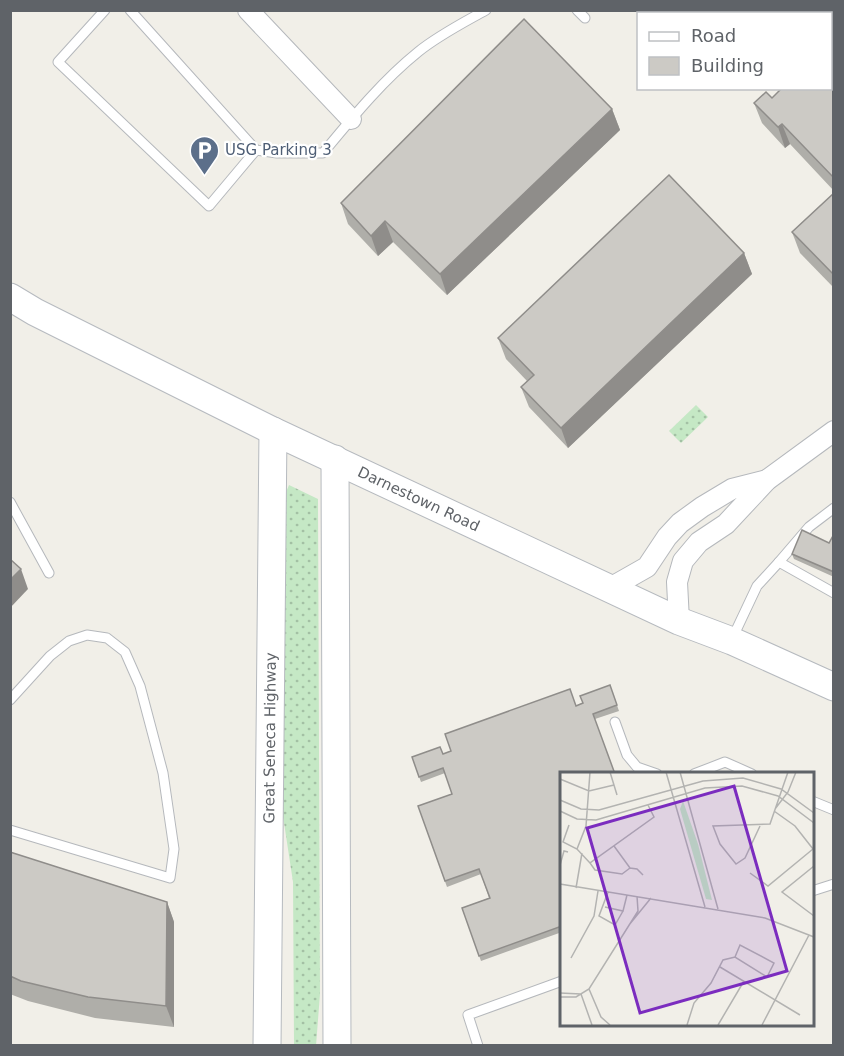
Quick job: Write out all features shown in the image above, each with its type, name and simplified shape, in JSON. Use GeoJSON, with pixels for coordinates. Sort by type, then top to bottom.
{"type":"FeatureCollection","features":[{"type":"Feature","properties":{"kind":"main road","name":"Darnestown Road"},"geometry":{"type":"LineString","coordinates":[[10,297],[35,312],[273,431],[679,621],[831,681]]}},
{"type":"Feature","properties":{"kind":"main road","name":"Great Seneca Highway"},"geometry":{"type":"LineString","coordinates":[[267,1046],[273,431]]}},
{"type":"Feature","properties":{"kind":"main road"},"geometry":{"type":"LineString","coordinates":[[335,459],[337,1046]]}},
{"type":"Feature","properties":{"kind":"street"},"geometry":{"type":"LineString","coordinates":[[248,10],[351,119]]}},
{"type":"Feature","properties":{"kind":"street"},"geometry":{"type":"LineString","coordinates":[[679,621],[677,582],[683,561],[699,542],[726,524],[768,480],[834,431]]}},
{"type":"Feature","properties":{"kind":"street"},"geometry":{"type":"LineString","coordinates":[[610,588],[647,567],[667,537],[680,523],[702,507],[732,489],[768,480]]}},
{"type":"Feature","properties":{"kind":"lane"},"geometry":{"type":"LineString","coordinates":[[105,10],[58,62],[208,206],[256,150]]}},
{"type":"Feature","properties":{"kind":"lane"},"geometry":{"type":"LineString","coordinates":[[130,10],[256,150],[277,153],[323,153],[351,119],[419,51],[440,36],[486,10]]}},
{"type":"Feature","properties":{"kind":"lane"},"geometry":{"type":"LineString","coordinates":[[578,10],[585,18]]}},
{"type":"Feature","properties":{"kind":"lane"},"geometry":{"type":"LineString","coordinates":[[10,502],[49,573]]}},
{"type":"Feature","properties":{"kind":"lane"},"geometry":{"type":"LineString","coordinates":[[732,641],[757,586],[809,527],[834,508]]}},
{"type":"Feature","properties":{"kind":"lane"},"geometry":{"type":"LineString","coordinates":[[779,562],[834,593]]}},
{"type":"Feature","properties":{"kind":"lane"},"geometry":{"type":"LineString","coordinates":[[10,700],[50,656],[69,641],[87,635],[107,638],[125,652],[140,686],[163,773],[174,849],[170,878],[10,830]]}},
{"type":"Feature","properties":{"kind":"lane"},"geometry":{"type":"LineString","coordinates":[[615,722],[627,755],[637,767],[651,772]]}},
{"type":"Feature","properties":{"kind":"lane"},"geometry":{"type":"LineString","coordinates":[[699,772],[725,762],[748,772]]}},
{"type":"Feature","properties":{"kind":"lane"},"geometry":{"type":"LineString","coordinates":[[814,801],[834,810]]}},
{"type":"Feature","properties":{"kind":"lane"},"geometry":{"type":"LineString","coordinates":[[814,891],[834,884]]}},
{"type":"Feature","properties":{"kind":"lane"},"geometry":{"type":"LineString","coordinates":[[478,1046],[468,1015],[560,982]]}},
{"type":"Feature","properties":{"kind":"green space"},"geometry":{"type":"Polygon","coordinates":[[[696,405],[708,417],[681,443],[669,431],[696,405]]]}},
{"type":"Feature","properties":{"kind":"green space"},"geometry":{"type":"Polygon","coordinates":[[[289,485],[318,499],[320,994],[316,1046],[294,1045],[293,882],[281,803],[284,497],[289,485]]]}},
{"type":"Feature","properties":{"kind":"building"},"geometry":{"type":"Polygon","coordinates":[[[524,19],[612,109],[440,274],[385,221],[371,236],[341,203],[524,19]]]}},
{"type":"Feature","properties":{"kind":"building"},"geometry":{"type":"Polygon","coordinates":[[[834,40],[834,178],[782,124],[778,127],[754,103],[766,92],[772,98],[780,90],[832,90],[832,42],[834,40]]]}},
{"type":"Feature","properties":{"kind":"building"},"geometry":{"type":"Polygon","coordinates":[[[669,175],[744,253],[561,428],[521,387],[534,375],[498,338],[669,175]]]}},
{"type":"Feature","properties":{"kind":"building"},"geometry":{"type":"Polygon","coordinates":[[[834,193],[834,275],[792,232],[834,193]]]}},
{"type":"Feature","properties":{"kind":"building"},"geometry":{"type":"Polygon","coordinates":[[[802,530],[829,543],[834,534],[834,572],[792,554],[802,530]]]}},
{"type":"Feature","properties":{"kind":"building"},"geometry":{"type":"Polygon","coordinates":[[[10,559],[21,569],[10,580],[10,559]]]}},
{"type":"Feature","properties":{"kind":"building"},"geometry":{"type":"Polygon","coordinates":[[[610,685],[617,705],[593,714],[614,772],[560,772],[560,927],[479,956],[462,908],[490,898],[479,869],[445,881],[418,806],[452,794],[443,768],[419,777],[412,757],[440,747],[443,754],[451,751],[445,734],[570,689],[576,706],[583,703],[580,696],[610,685]]]}},
{"type":"Feature","properties":{"kind":"building"},"geometry":{"type":"Polygon","coordinates":[[[10,852],[167,902],[166,1006],[88,997],[21,981],[10,976],[10,852]]]}},
{"type":"Feature","properties":{"kind":"place","name":"USG Parking 3"},"geometry":{"type":"Point","coordinates":[204,176]}}]}
